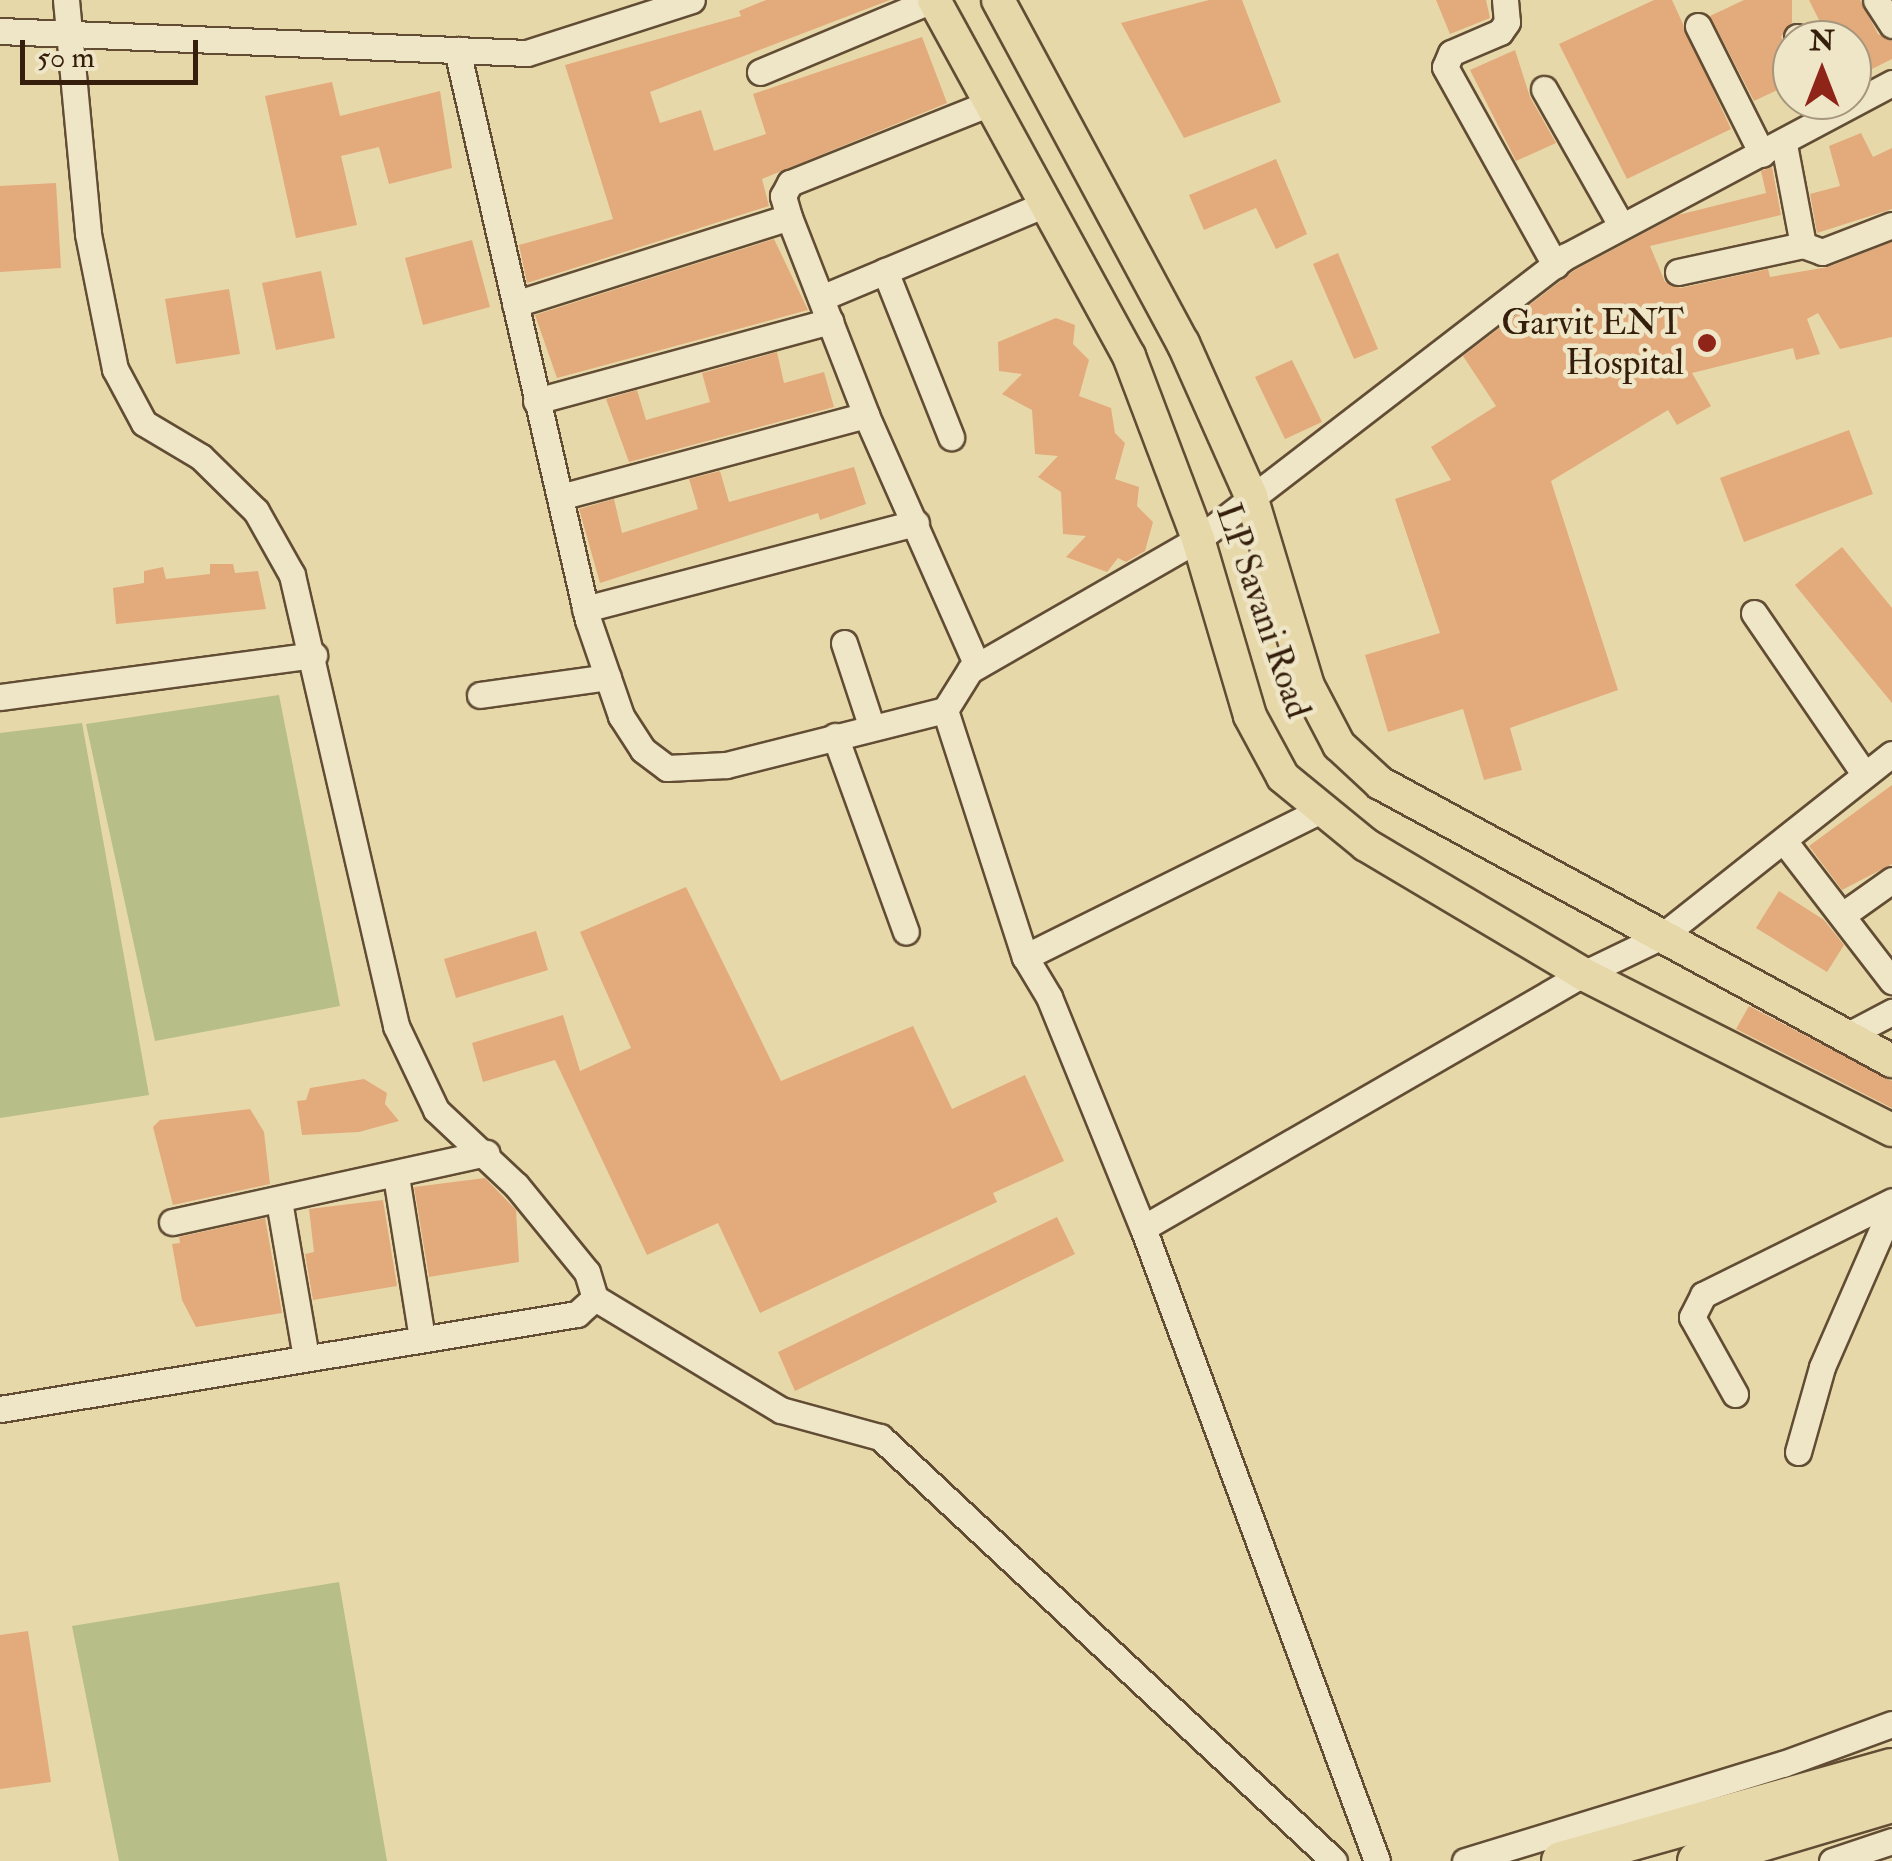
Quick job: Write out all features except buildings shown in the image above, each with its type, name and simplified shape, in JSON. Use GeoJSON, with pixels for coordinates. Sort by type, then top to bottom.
{"type":"FeatureCollection","features":[{"type":"Feature","properties":{"kind":"highway"},"geometry":{"type":"LineString","coordinates":[[1564,1860],[1892,1768]]}},
{"type":"Feature","properties":{"kind":"highway"},"geometry":{"type":"LineString","coordinates":[[1710,1857],[1892,1803]]}},
{"type":"Feature","properties":{"kind":"main road","name":"LP Savani Road"},"geometry":{"type":"LineString","coordinates":[[933,0],[1129,356],[1198,538],[1250,716],[1284,777],[1319,811],[1584,974],[1892,1130]]}},
{"type":"Feature","properties":{"kind":"main road","name":"LP Savani Road"},"geometry":{"type":"LineString","coordinates":[[998,0],[1183,343],[1251,496],[1308,686],[1339,745],[1380,783],[1892,1060]]}},
{"type":"Feature","properties":{"kind":"street"},"geometry":{"type":"LineString","coordinates":[[66,0],[88,234],[115,369],[144,423],[201,457],[256,512],[292,575],[314,655],[396,1026],[436,1110],[487,1153],[587,1272],[595,1298],[781,1410],[880,1437],[1334,1861]]}},
{"type":"Feature","properties":{"kind":"street"},"geometry":{"type":"LineString","coordinates":[[0,31],[527,53],[692,0]]}},
{"type":"Feature","properties":{"kind":"street"},"geometry":{"type":"LineString","coordinates":[[760,72],[933,0]]}},
{"type":"Feature","properties":{"kind":"street"},"geometry":{"type":"LineString","coordinates":[[1506,0],[1508,22],[1500,32],[1451,53],[1445,67],[1555,265]]}},
{"type":"Feature","properties":{"kind":"street"},"geometry":{"type":"LineString","coordinates":[[1876,0],[1892,25]]}},
{"type":"Feature","properties":{"kind":"street"},"geometry":{"type":"LineString","coordinates":[[1698,26],[1773,149],[1803,245]]}},
{"type":"Feature","properties":{"kind":"street"},"geometry":{"type":"LineString","coordinates":[[457,50],[585,608],[608,677],[643,750],[667,768],[726,765],[872,725],[945,710]]}},
{"type":"Feature","properties":{"kind":"street"},"geometry":{"type":"LineString","coordinates":[[1544,88],[1621,225]]}},
{"type":"Feature","properties":{"kind":"street"},"geometry":{"type":"LineString","coordinates":[[976,666],[866,414],[783,196],[790,183],[990,103]]}},
{"type":"Feature","properties":{"kind":"street"},"geometry":{"type":"LineString","coordinates":[[1377,1861],[1143,1228],[1049,997],[1025,958],[945,710],[949,696],[976,666],[1198,538],[1555,265],[1621,225],[1773,149],[1812,120]]}},
{"type":"Feature","properties":{"kind":"street"},"geometry":{"type":"LineString","coordinates":[[536,401],[825,309],[885,272],[1046,204]]}},
{"type":"Feature","properties":{"kind":"street"},"geometry":{"type":"LineString","coordinates":[[515,304],[789,217]]}},
{"type":"Feature","properties":{"kind":"street"},"geometry":{"type":"LineString","coordinates":[[1678,272],[1803,245],[1822,252],[1892,224]]}},
{"type":"Feature","properties":{"kind":"street"},"geometry":{"type":"LineString","coordinates":[[885,272],[951,437]]}},
{"type":"Feature","properties":{"kind":"street"},"geometry":{"type":"LineString","coordinates":[[560,497],[866,414]]}},
{"type":"Feature","properties":{"kind":"street"},"geometry":{"type":"LineString","coordinates":[[585,608],[916,523]]}},
{"type":"Feature","properties":{"kind":"street"},"geometry":{"type":"LineString","coordinates":[[1754,613],[1865,775]]}},
{"type":"Feature","properties":{"kind":"street"},"geometry":{"type":"LineString","coordinates":[[844,643],[872,725]]}},
{"type":"Feature","properties":{"kind":"street"},"geometry":{"type":"LineString","coordinates":[[0,697],[314,655]]}},
{"type":"Feature","properties":{"kind":"street"},"geometry":{"type":"LineString","coordinates":[[480,695],[608,677]]}},
{"type":"Feature","properties":{"kind":"street"},"geometry":{"type":"LineString","coordinates":[[835,736],[906,932]]}},
{"type":"Feature","properties":{"kind":"street"},"geometry":{"type":"LineString","coordinates":[[1143,1228],[1584,974],[1662,936],[1892,754]]}},
{"type":"Feature","properties":{"kind":"street"},"geometry":{"type":"LineString","coordinates":[[1025,958],[1319,811]]}},
{"type":"Feature","properties":{"kind":"street"},"geometry":{"type":"LineString","coordinates":[[1784,841],[1892,981]]}},
{"type":"Feature","properties":{"kind":"street"},"geometry":{"type":"LineString","coordinates":[[1844,914],[1892,880]]}},
{"type":"Feature","properties":{"kind":"street"},"geometry":{"type":"LineString","coordinates":[[1846,1036],[1892,1012]]}},
{"type":"Feature","properties":{"kind":"street"},"geometry":{"type":"LineString","coordinates":[[172,1222],[487,1153]]}},
{"type":"Feature","properties":{"kind":"street"},"geometry":{"type":"LineString","coordinates":[[396,1176],[422,1339]]}},
{"type":"Feature","properties":{"kind":"street"},"geometry":{"type":"LineString","coordinates":[[279,1200],[306,1358]]}},
{"type":"Feature","properties":{"kind":"street"},"geometry":{"type":"LineString","coordinates":[[1736,1394],[1692,1316],[1702,1294],[1892,1204]]}},
{"type":"Feature","properties":{"kind":"street"},"geometry":{"type":"LineString","coordinates":[[1798,1452],[1822,1367],[1892,1204]]}},
{"type":"Feature","properties":{"kind":"street"},"geometry":{"type":"LineString","coordinates":[[0,1409],[577,1314],[595,1298]]}},
{"type":"Feature","properties":{"kind":"street"},"geometry":{"type":"LineString","coordinates":[[1465,1861],[1783,1764],[1892,1724]]}},
{"type":"Feature","properties":{"kind":"street"},"geometry":{"type":"LineString","coordinates":[[1832,1861],[1892,1841]]}},
{"type":"Feature","properties":{"kind":"green space"},"geometry":{"type":"Polygon","coordinates":[[[279,695],[340,1006],[155,1041],[86,724],[279,695]]]}},
{"type":"Feature","properties":{"kind":"green space"},"geometry":{"type":"Polygon","coordinates":[[[82,723],[149,1095],[0,1118],[0,733],[82,723]]]}},
{"type":"Feature","properties":{"kind":"green space"},"geometry":{"type":"Polygon","coordinates":[[[339,1582],[387,1861],[119,1861],[72,1626],[339,1582]]]}},
{"type":"Feature","properties":{"kind":"place","name":"Garvit ENT Hospital"},"geometry":{"type":"Point","coordinates":[1707,343]}}]}
